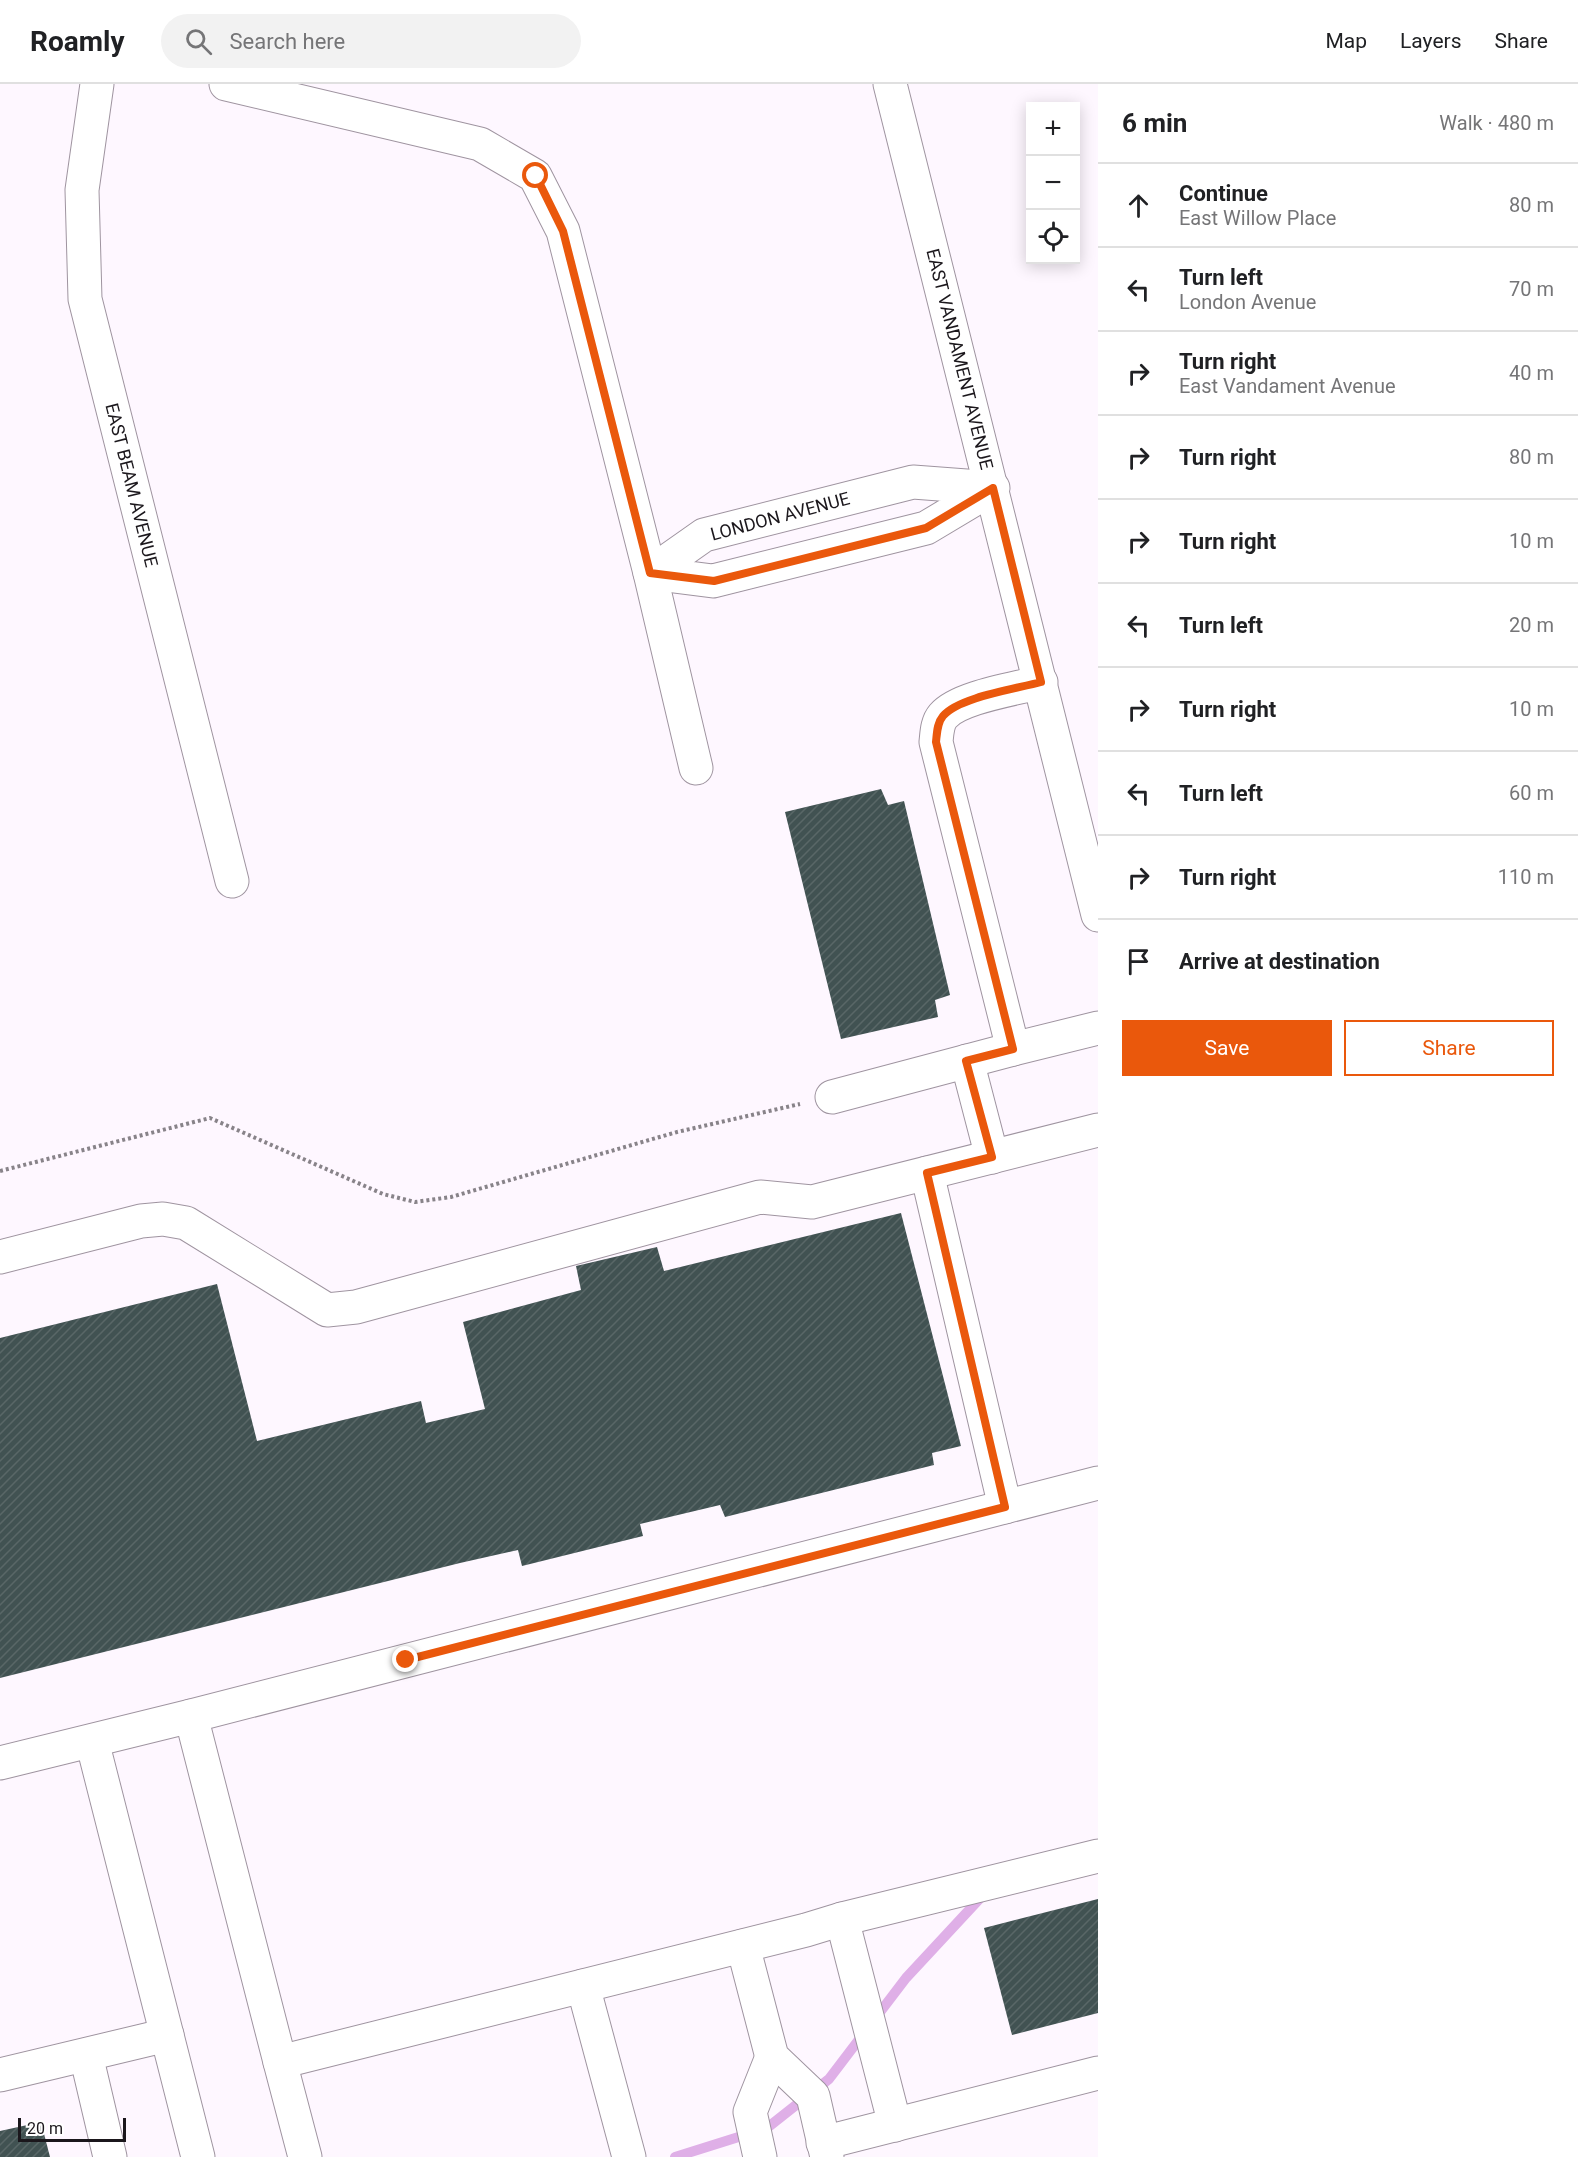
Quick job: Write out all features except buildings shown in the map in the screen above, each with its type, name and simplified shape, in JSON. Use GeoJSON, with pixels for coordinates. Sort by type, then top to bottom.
{"type":"FeatureCollection","features":[{"type":"Feature","properties":{"kind":"street","name":"EAST BEAM AVENUE"},"geometry":{"type":"LineString","coordinates":[[97,84],[82,190],[85,299],[232,881]]}},
{"type":"Feature","properties":{"kind":"street"},"geometry":{"type":"LineString","coordinates":[[226,84],[480,144],[536,176],[563,231],[650,573],[696,768]]}},
{"type":"Feature","properties":{"kind":"street","name":"EAST VANDAMENT AVENUE"},"geometry":{"type":"LineString","coordinates":[[890,84],[993,488],[1098,915]]}},
{"type":"Feature","properties":{"kind":"street","name":"LONDON AVENUE"},"geometry":{"type":"LineString","coordinates":[[650,573],[704,535],[913,482],[993,488]]}},
{"type":"Feature","properties":{"kind":"street"},"geometry":{"type":"LineString","coordinates":[[650,573],[714,581],[926,528],[993,488]]}},
{"type":"Feature","properties":{"kind":"street"},"geometry":{"type":"LineString","coordinates":[[1013,1049],[936,742],[937,728],[942,717],[959,703],[1041,682]]}},
{"type":"Feature","properties":{"kind":"street"},"geometry":{"type":"LineString","coordinates":[[832,1097],[1098,1028]]}},
{"type":"Feature","properties":{"kind":"street"},"geometry":{"type":"LineString","coordinates":[[966,1061],[992,1157]]}},
{"type":"Feature","properties":{"kind":"street"},"geometry":{"type":"LineString","coordinates":[[0,1257],[141,1221],[163,1219],[186,1223],[327,1310],[356,1307],[760,1197],[812,1202],[1098,1130]]}},
{"type":"Feature","properties":{"kind":"street"},"geometry":{"type":"LineString","coordinates":[[927,1173],[1005,1507]]}},
{"type":"Feature","properties":{"kind":"street"},"geometry":{"type":"LineString","coordinates":[[0,1763],[1098,1483]]}},
{"type":"Feature","properties":{"kind":"street"},"geometry":{"type":"LineString","coordinates":[[191,1716],[305,2157]]}},
{"type":"Feature","properties":{"kind":"street"},"geometry":{"type":"LineString","coordinates":[[92,1741],[198,2157]]}},
{"type":"Feature","properties":{"kind":"street"},"geometry":{"type":"LineString","coordinates":[[280,2062],[1098,1856]]}},
{"type":"Feature","properties":{"kind":"street"},"geometry":{"type":"LineString","coordinates":[[842,1919],[895,2125]]}},
{"type":"Feature","properties":{"kind":"street"},"geometry":{"type":"LineString","coordinates":[[743,1946],[772,2057],[813,2096],[825,2150],[895,2125],[1098,2073]]}},
{"type":"Feature","properties":{"kind":"street"},"geometry":{"type":"LineString","coordinates":[[583,1986],[629,2157]]}},
{"type":"Feature","properties":{"kind":"street"},"geometry":{"type":"LineString","coordinates":[[0,2075],[167,2035]]}},
{"type":"Feature","properties":{"kind":"street"},"geometry":{"type":"LineString","coordinates":[[86,2055],[110,2157]]}},
{"type":"Feature","properties":{"kind":"street"},"geometry":{"type":"LineString","coordinates":[[750,2155],[750,2112],[772,2057]]}},
{"type":"Feature","properties":{"kind":"path"},"geometry":{"type":"LineString","coordinates":[[0,1171],[210,1118],[382,1194],[415,1202],[451,1197],[677,1132],[832,1097]]}},
{"type":"Feature","properties":{"kind":"waterway"},"geometry":{"type":"LineString","coordinates":[[874,2020],[906,1978],[984,1894]]}},
{"type":"Feature","properties":{"kind":"waterway"},"geometry":{"type":"LineString","coordinates":[[675,2157],[767,2128],[829,2079],[864,2033]]}},
{"type":"Feature","properties":{"kind":"route"},"geometry":{"type":"LineString","coordinates":[[406,1660],[1005,1507],[927,1173],[992,1157],[966,1061],[1013,1049],[936,742],[937,728],[942,717],[959,703],[1041,682],[993,488],[926,528],[714,581],[650,573],[563,231],[536,176]]}}]}
